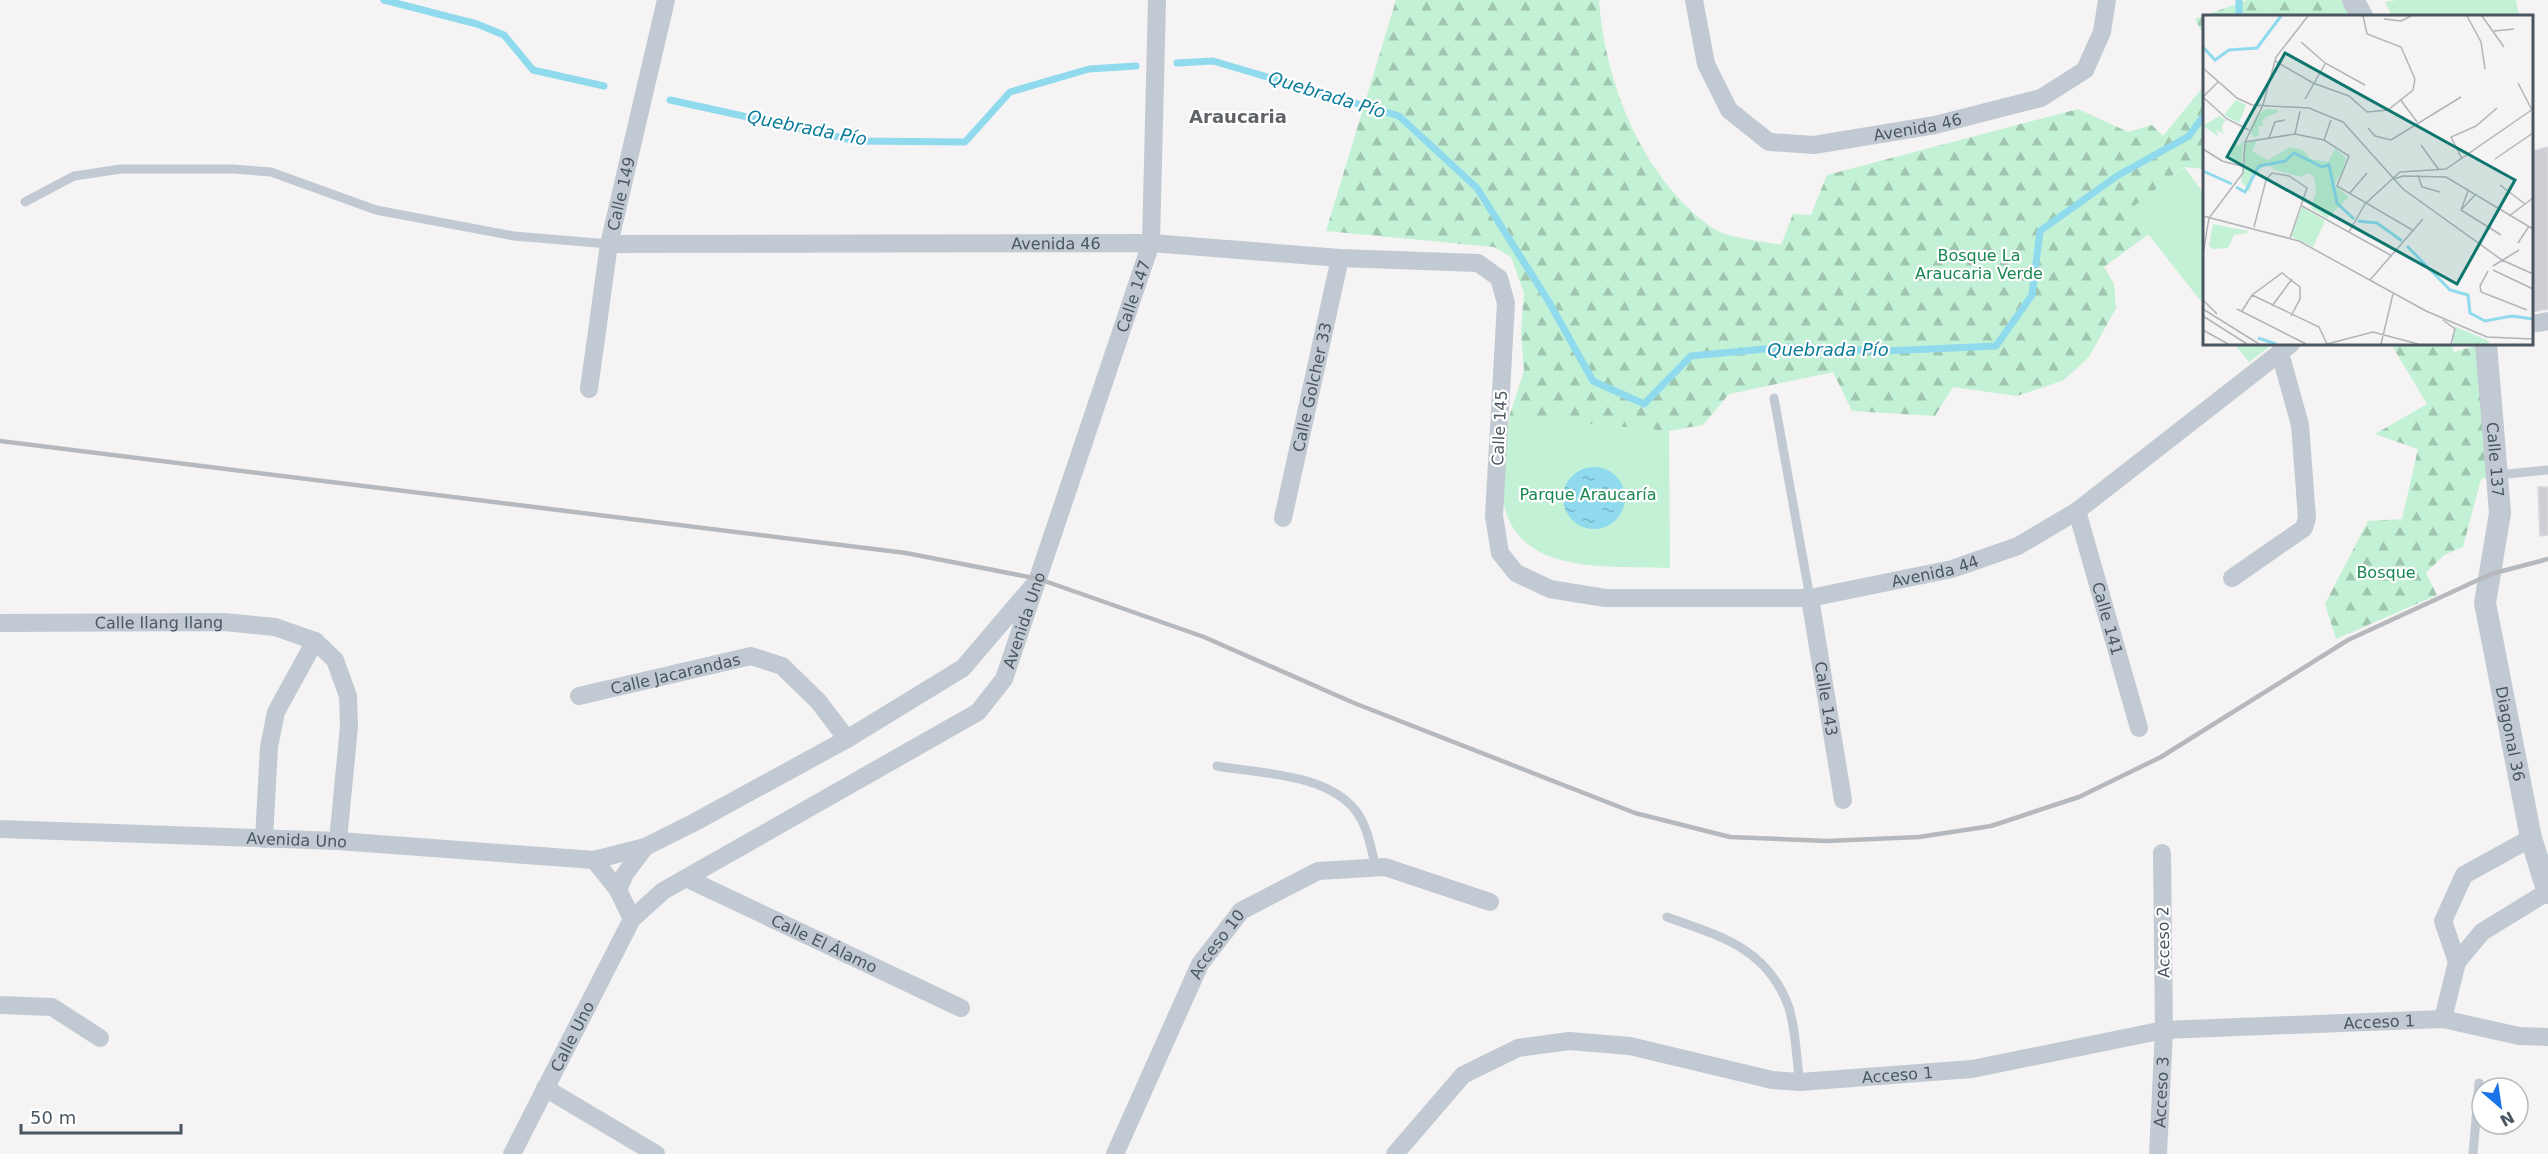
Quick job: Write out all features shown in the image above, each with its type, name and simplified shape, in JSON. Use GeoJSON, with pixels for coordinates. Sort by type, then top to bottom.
{"type":"FeatureCollection","features":[{"type":"Feature","properties":{"kind":"street","name":"Calle 149"},"geometry":{"type":"LineString","coordinates":[[589,389],[609,244],[666,0]]}},
{"type":"Feature","properties":{"kind":"street","name":"Calle 147"},"geometry":{"type":"LineString","coordinates":[[1039,579],[1151,243],[1157,0]]}},
{"type":"Feature","properties":{"kind":"street","name":"Avenida 46"},"geometry":{"type":"LineString","coordinates":[[1694,0],[1706,64],[1729,110],[1769,142],[1814,145],[1935,125],[2041,98],[2085,70],[2102,32],[2107,0]]}},
{"type":"Feature","properties":{"kind":"street"},"geometry":{"type":"LineString","coordinates":[[2353,0],[2361,15]]}},
{"type":"Feature","properties":{"kind":"street","name":"Avenida 46"},"geometry":{"type":"LineString","coordinates":[[609,244],[1151,243],[1340,258],[1478,263],[1499,278]]}},
{"type":"Feature","properties":{"kind":"street","name":"Calle Golcher 33"},"geometry":{"type":"LineString","coordinates":[[1283,518],[1340,258]]}},
{"type":"Feature","properties":{"kind":"street","name":"Calle 145"},"geometry":{"type":"LineString","coordinates":[[1499,278],[1506,303],[1494,516],[1500,553],[1516,573]]}},
{"type":"Feature","properties":{"kind":"street"},"geometry":{"type":"LineString","coordinates":[[2533,324],[2548,321]]}},
{"type":"Feature","properties":{"kind":"street","name":"Calle 137"},"geometry":{"type":"LineString","coordinates":[[2486,345],[2500,513],[2491,574]]}},
{"type":"Feature","properties":{"kind":"street"},"geometry":{"type":"LineString","coordinates":[[2232,578],[2304,528],[2307,518],[2300,425],[2285,348]]}},
{"type":"Feature","properties":{"kind":"street","name":"Avenida 44"},"geometry":{"type":"LineString","coordinates":[[1516,573],[1550,589],[1605,598],[1810,598],[1952,569],[2018,546],[2076,512],[2285,348]]}},
{"type":"Feature","properties":{"kind":"street","name":"Calle 141"},"geometry":{"type":"LineString","coordinates":[[2076,512],[2139,728]]}},
{"type":"Feature","properties":{"kind":"street","name":"Diagonal 36"},"geometry":{"type":"LineString","coordinates":[[2491,574],[2485,603],[2532,838],[2548,893]]}},
{"type":"Feature","properties":{"kind":"street","name":"Avenida Uno"},"geometry":{"type":"LineString","coordinates":[[0,829],[338,841],[594,860],[645,847],[847,739],[963,668],[1039,579]]}},
{"type":"Feature","properties":{"kind":"street","name":"Avenida Uno"},"geometry":{"type":"LineString","coordinates":[[632,919],[663,891],[978,712],[1005,679],[1039,579]]}},
{"type":"Feature","properties":{"kind":"street","name":"Calle 143"},"geometry":{"type":"LineString","coordinates":[[1810,598],[1843,800]]}},
{"type":"Feature","properties":{"kind":"street","name":"Calle Ilang Ilang"},"geometry":{"type":"LineString","coordinates":[[0,623],[224,622],[275,627],[315,641],[335,660],[348,696],[349,726],[338,841]]}},
{"type":"Feature","properties":{"kind":"street"},"geometry":{"type":"LineString","coordinates":[[264,839],[269,747],[276,712],[315,641]]}},
{"type":"Feature","properties":{"kind":"street","name":"Calle Jacarandas"},"geometry":{"type":"LineString","coordinates":[[579,696],[751,657],[782,666],[818,701],[847,739]]}},
{"type":"Feature","properties":{"kind":"street"},"geometry":{"type":"LineString","coordinates":[[2457,962],[2443,921],[2464,875],[2532,838]]}},
{"type":"Feature","properties":{"kind":"street"},"geometry":{"type":"LineString","coordinates":[[619,894],[625,874],[645,847]]}},
{"type":"Feature","properties":{"kind":"street","name":"Acceso 2"},"geometry":{"type":"LineString","coordinates":[[2162,854],[2164,1030]]}},
{"type":"Feature","properties":{"kind":"street"},"geometry":{"type":"LineString","coordinates":[[594,860],[619,894],[632,919]]}},
{"type":"Feature","properties":{"kind":"street","name":"Acceso 10"},"geometry":{"type":"LineString","coordinates":[[1115,1154],[1200,964],[1241,911],[1318,870],[1385,867],[1490,902]]}},
{"type":"Feature","properties":{"kind":"street","name":"Calle El Álamo"},"geometry":{"type":"LineString","coordinates":[[686,878],[961,1008]]}},
{"type":"Feature","properties":{"kind":"street"},"geometry":{"type":"LineString","coordinates":[[619,894],[635,898],[663,891]]}},
{"type":"Feature","properties":{"kind":"street"},"geometry":{"type":"LineString","coordinates":[[2443,1019],[2457,962],[2482,932],[2548,893]]}},
{"type":"Feature","properties":{"kind":"street","name":"Calle Uno"},"geometry":{"type":"LineString","coordinates":[[512,1154],[632,919]]}},
{"type":"Feature","properties":{"kind":"street"},"geometry":{"type":"LineString","coordinates":[[0,1005],[52,1007],[100,1038]]}},
{"type":"Feature","properties":{"kind":"street","name":"Acceso 1"},"geometry":{"type":"LineString","coordinates":[[1395,1154],[1463,1075],[1518,1048],[1569,1041],[1630,1046],[1772,1080],[1800,1082],[1972,1069],[2164,1030],[2443,1019],[2519,1036],[2548,1037]]}},
{"type":"Feature","properties":{"kind":"street","name":"Acceso 3"},"geometry":{"type":"LineString","coordinates":[[2158,1154],[2164,1030]]}},
{"type":"Feature","properties":{"kind":"street"},"geometry":{"type":"LineString","coordinates":[[545,1088],[656,1154]]}},
{"type":"Feature","properties":{"kind":"lane"},"geometry":{"type":"LineString","coordinates":[[26,202],[74,176],[110,171],[233,169],[271,172],[376,210],[514,236],[609,244]]}},
{"type":"Feature","properties":{"kind":"lane"},"geometry":{"type":"LineString","coordinates":[[1774,398],[1810,598]]}},
{"type":"Feature","properties":{"kind":"lane"},"geometry":{"type":"LineString","coordinates":[[2497,475],[2548,471]]}},
{"type":"Feature","properties":{"kind":"lane"},"geometry":{"type":"LineString","coordinates":[[1217,766],[1312,782],[1335,794],[1356,811],[1367,831],[1376,868]]}},
{"type":"Feature","properties":{"kind":"lane"},"geometry":{"type":"LineString","coordinates":[[1667,918],[1731,939],[1753,955],[1775,979],[1789,1009],[1800,1082]]}},
{"type":"Feature","properties":{"kind":"lane"},"geometry":{"type":"LineString","coordinates":[[2473,1154],[2475,1136]]}},
{"type":"Feature","properties":{"kind":"green space","name":"Bosque La Araucaria Verde"},"geometry":{"type":"Polygon","coordinates":[[[1396,0],[1599,0],[1603,32],[1619,96],[1632,128],[1648,157],[1667,184],[1689,209],[1714,229],[1736,237],[1781,245],[1793,214],[1811,215],[1827,175],[2078,109],[2128,132],[2152,125],[2163,136],[2203,87],[2203,169],[2183,167],[2130,210],[2149,234],[2104,267],[2114,284],[2116,308],[2089,357],[2064,380],[2017,396],[1953,387],[1935,416],[1852,411],[1833,372],[1729,394],[1703,425],[1669,431],[1509,417],[1524,371],[1521,331],[1524,293],[1511,257],[1494,247],[1326,231],[1396,0]]]}},
{"type":"Feature","properties":{"kind":"green space"},"geometry":{"type":"Polygon","coordinates":[[[2247,0],[2353,0],[2361,15],[2206,15],[2247,0]]]}},
{"type":"Feature","properties":{"kind":"green space"},"geometry":{"type":"Polygon","coordinates":[[[2397,0],[2516,0],[2519,15],[2392,15],[2385,2],[2397,0]]]}},
{"type":"Feature","properties":{"kind":"green space"},"geometry":{"type":"Polygon","coordinates":[[[2203,16],[2203,34],[2195,19],[2203,16]]]}},
{"type":"Feature","properties":{"kind":"green space"},"geometry":{"type":"Polygon","coordinates":[[[2184,167],[2203,193],[2203,304],[2129,210],[2184,167]]]}},
{"type":"Feature","properties":{"kind":"green space"},"geometry":{"type":"Polygon","coordinates":[[[2235,345],[2272,345],[2249,362],[2235,345]]]}},
{"type":"Feature","properties":{"kind":"green space","name":"Bosque"},"geometry":{"type":"Polygon","coordinates":[[[2392,345],[2451,345],[2454,352],[2482,345],[2497,475],[2481,479],[2463,547],[2444,555],[2426,573],[2437,595],[2336,639],[2325,604],[2368,521],[2402,519],[2418,449],[2375,434],[2427,404],[2392,345]]]}},
{"type":"Feature","properties":{"kind":"green space","name":"Parque Araucaría"},"geometry":{"type":"Polygon","coordinates":[[[1509,417],[1669,431],[1670,568],[1597,566],[1572,562],[1549,556],[1529,545],[1513,528],[1504,505],[1509,417]]]}},
{"type":"Feature","properties":{"kind":"water"},"geometry":{"type":"Polygon","coordinates":[[[1588,467],[1600,467],[1616,476],[1623,486],[1625,498],[1623,510],[1616,520],[1600,529],[1588,529],[1577,524],[1568,515],[1563,504],[1563,492],[1568,481],[1577,472],[1588,467]]]}},
{"type":"Feature","properties":{"kind":"building"},"geometry":{"type":"Polygon","coordinates":[[[2548,147],[2548,309],[2533,312],[2533,151],[2548,147]]]}},
{"type":"Feature","properties":{"kind":"building"},"geometry":{"type":"Polygon","coordinates":[[[2538,487],[2548,487],[2548,535],[2540,536],[2538,487]]]}},
{"type":"Feature","properties":{"kind":"waterway","name":"Quebrada Pío"},"geometry":{"type":"LineString","coordinates":[[384,0],[477,24],[504,35],[533,70],[604,86]]}},
{"type":"Feature","properties":{"kind":"waterway","name":"Quebrada Pío"},"geometry":{"type":"LineString","coordinates":[[2239,0],[2239,15]]}},
{"type":"Feature","properties":{"kind":"waterway","name":"Quebrada Pío"},"geometry":{"type":"LineString","coordinates":[[1177,63],[1213,61],[1399,116],[1477,188],[1549,302],[1593,381],[1644,404],[1691,356],[1785,347],[1886,351],[1996,346],[2032,295],[2040,231],[2117,176],[2189,136],[2203,116]]}},
{"type":"Feature","properties":{"kind":"waterway","name":"Quebrada Pío"},"geometry":{"type":"LineString","coordinates":[[670,100],[857,141],[965,142],[1010,92],[1089,69],[1136,66]]}},
{"type":"Feature","properties":{"kind":"railway"},"geometry":{"type":"LineString","coordinates":[[0,441],[906,553],[1039,579],[1204,637],[1354,703],[1635,813],[1730,837],[1827,841],[1919,837],[1991,826],[2079,797],[2161,757],[2348,640],[2491,574],[2548,559]]}},
{"type":"Feature","properties":{"kind":"district","name":"Araucaria"},"geometry":{"type":"Point","coordinates":[1238,117]}}]}
